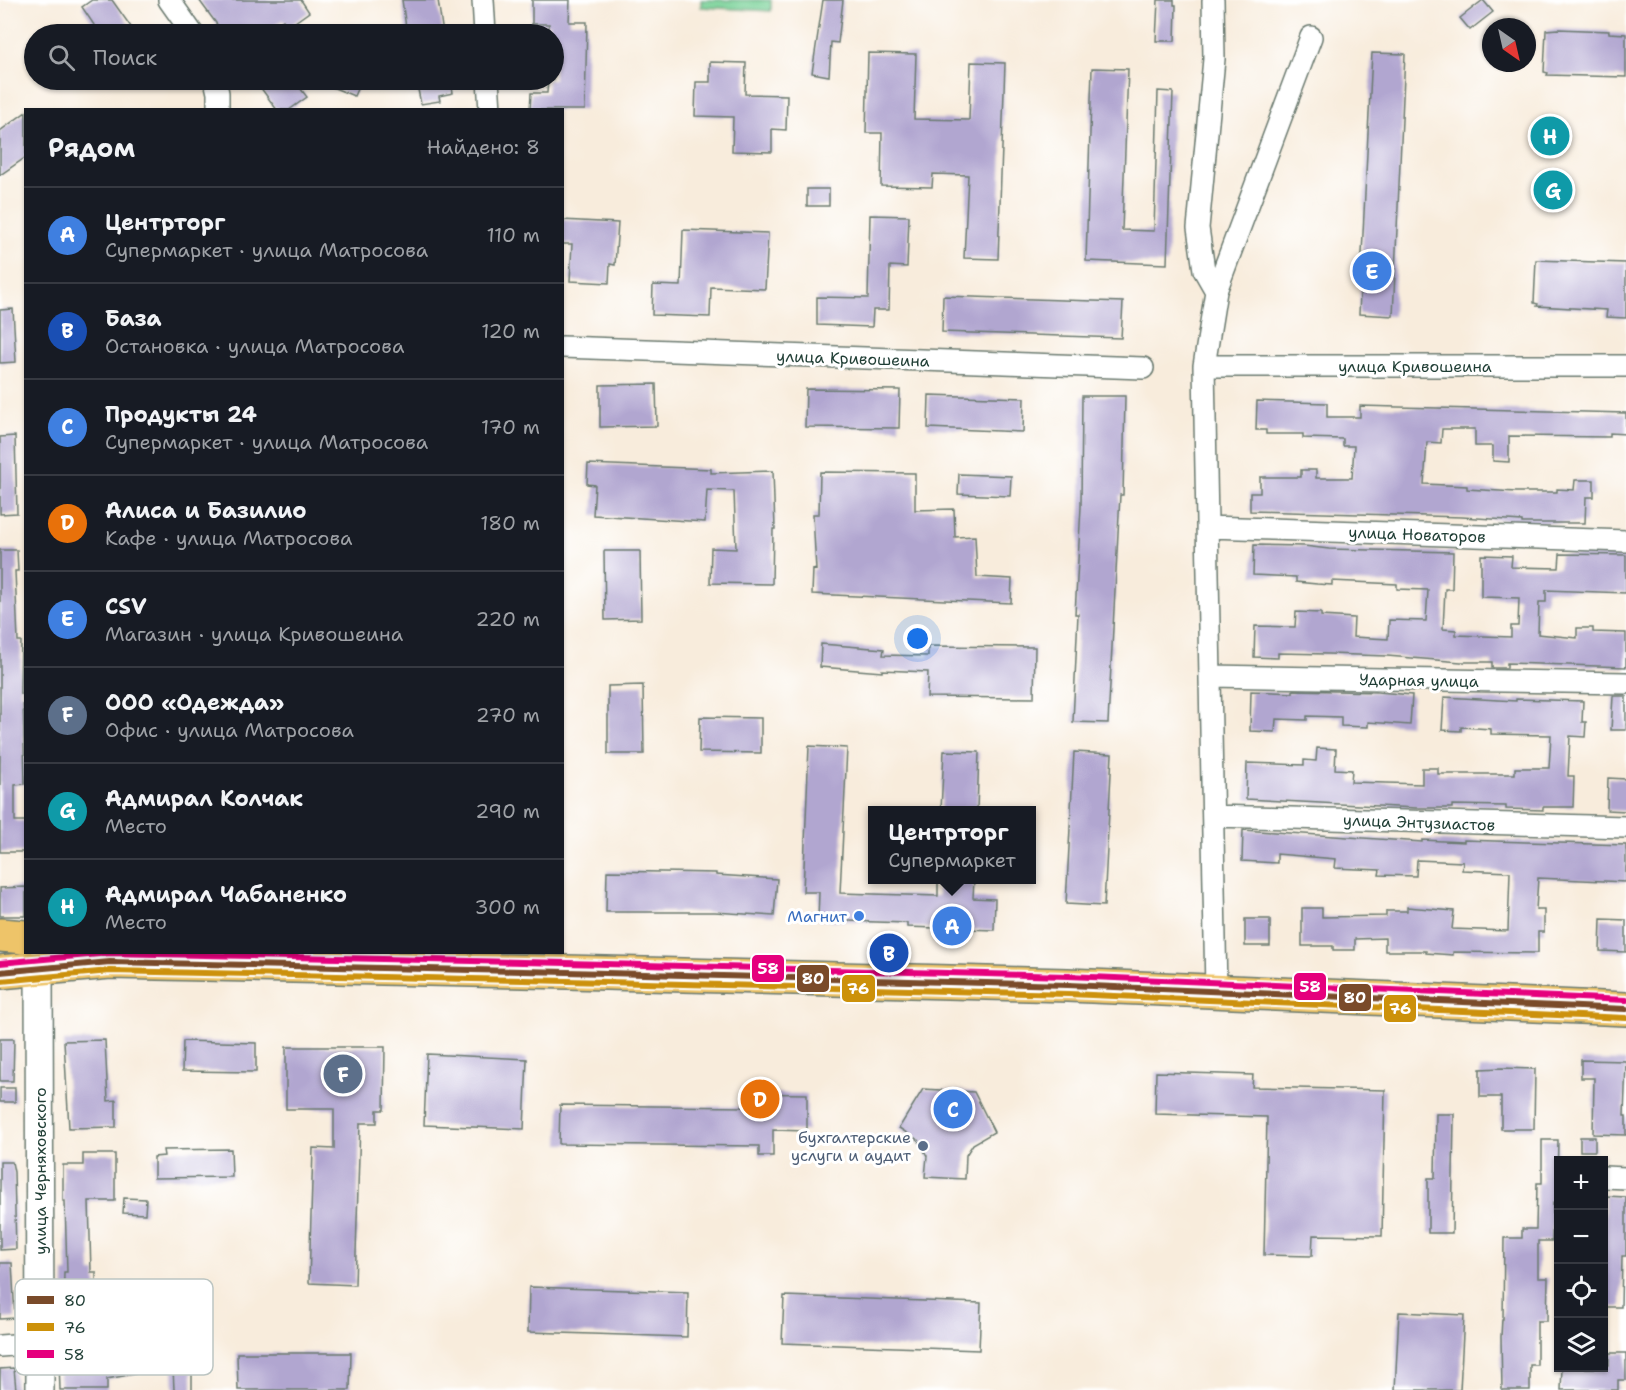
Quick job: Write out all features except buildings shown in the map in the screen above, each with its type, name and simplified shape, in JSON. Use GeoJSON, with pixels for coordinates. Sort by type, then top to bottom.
{"type":"FeatureCollection","features":[{"type":"Feature","properties":{"kind":"highway"},"geometry":{"type":"LineString","coordinates":[[0,935],[24,937]]}},
{"type":"Feature","properties":{"kind":"highway"},"geometry":{"type":"LineString","coordinates":[[0,972],[40,961],[95,957],[504,962],[1626,1009]]}},
{"type":"Feature","properties":{"kind":"street"},"geometry":{"type":"LineString","coordinates":[[169,0],[186,24]]}},
{"type":"Feature","properties":{"kind":"street"},"geometry":{"type":"LineString","coordinates":[[483,0],[484,24]]}},
{"type":"Feature","properties":{"kind":"street"},"geometry":{"type":"LineString","coordinates":[[1213,0],[1214,59],[1198,228],[1204,270],[1216,291]]}},
{"type":"Feature","properties":{"kind":"street"},"geometry":{"type":"LineString","coordinates":[[1216,991],[1209,527],[1204,366],[1216,291],[1311,38]]}},
{"type":"Feature","properties":{"kind":"street"},"geometry":{"type":"LineString","coordinates":[[217,90],[218,108]]}},
{"type":"Feature","properties":{"kind":"street"},"geometry":{"type":"LineString","coordinates":[[489,90],[490,108]]}},
{"type":"Feature","properties":{"kind":"street","name":"улица Кривошеина"},"geometry":{"type":"LineString","coordinates":[[564,347],[1143,368]]}},
{"type":"Feature","properties":{"kind":"street","name":"улица Кривошеина"},"geometry":{"type":"LineString","coordinates":[[1204,366],[1626,366]]}},
{"type":"Feature","properties":{"kind":"street","name":"улица Новаторов"},"geometry":{"type":"LineString","coordinates":[[1209,527],[1626,541]]}},
{"type":"Feature","properties":{"kind":"street","name":"Ударная улица"},"geometry":{"type":"LineString","coordinates":[[1211,676],[1626,683]]}},
{"type":"Feature","properties":{"kind":"street","name":"улица Энтузиастов"},"geometry":{"type":"LineString","coordinates":[[1213,816],[1626,827]]}},
{"type":"Feature","properties":{"kind":"street","name":"улица Черняховского"},"geometry":{"type":"LineString","coordinates":[[40,961],[40,1279]]}},
{"type":"Feature","properties":{"kind":"street"},"geometry":{"type":"LineString","coordinates":[[1608,1177],[1626,1178]]}},
{"type":"Feature","properties":{"kind":"street"},"geometry":{"type":"LineString","coordinates":[[0,1346],[15,1345]]}},
{"type":"Feature","properties":{"kind":"green space"},"geometry":{"type":"Polygon","coordinates":[[[701,0],[771,0],[771,11],[701,7],[701,0]]]}},
{"type":"Feature","properties":{"kind":"transit line","name":"58"},"geometry":{"type":"LineString","coordinates":[[0,963],[99,954]]}},
{"type":"Feature","properties":{"kind":"transit line","name":"58"},"geometry":{"type":"LineString","coordinates":[[156,954],[1068,976],[1626,1000]]}},
{"type":"Feature","properties":{"kind":"transit line","name":"80"},"geometry":{"type":"LineString","coordinates":[[0,972],[110,962],[567,972],[1068,985],[1626,1009]]}},
{"type":"Feature","properties":{"kind":"transit line","name":"76"},"geometry":{"type":"LineString","coordinates":[[1,981],[110,971],[567,981],[1068,994],[1626,1018]]}},
{"type":"Feature","properties":{"kind":"place","name":"Адмирал Чабаненко"},"geometry":{"type":"Point","coordinates":[1550,136]}},
{"type":"Feature","properties":{"kind":"place","name":"Адмирал Колчак"},"geometry":{"type":"Point","coordinates":[1553,190]}},
{"type":"Feature","properties":{"kind":"place","name":"CSV"},"geometry":{"type":"Point","coordinates":[1372,271]}},
{"type":"Feature","properties":{"kind":"place","name":"Магнит"},"geometry":{"type":"Point","coordinates":[859,916]}},
{"type":"Feature","properties":{"kind":"place","name":"Центрторг"},"geometry":{"type":"Point","coordinates":[952,926]}},
{"type":"Feature","properties":{"kind":"place","name":"База"},"geometry":{"type":"Point","coordinates":[889,953]}},
{"type":"Feature","properties":{"kind":"place","name":"ООО «Одежда»"},"geometry":{"type":"Point","coordinates":[343,1074]}},
{"type":"Feature","properties":{"kind":"place","name":"Алиса и Базилио"},"geometry":{"type":"Point","coordinates":[760,1099]}},
{"type":"Feature","properties":{"kind":"place","name":"Продукты 24"},"geometry":{"type":"Point","coordinates":[953,1109]}},
{"type":"Feature","properties":{"kind":"place","name":"бухгалтерские услуги и аудит"},"geometry":{"type":"Point","coordinates":[923,1146]}}]}
